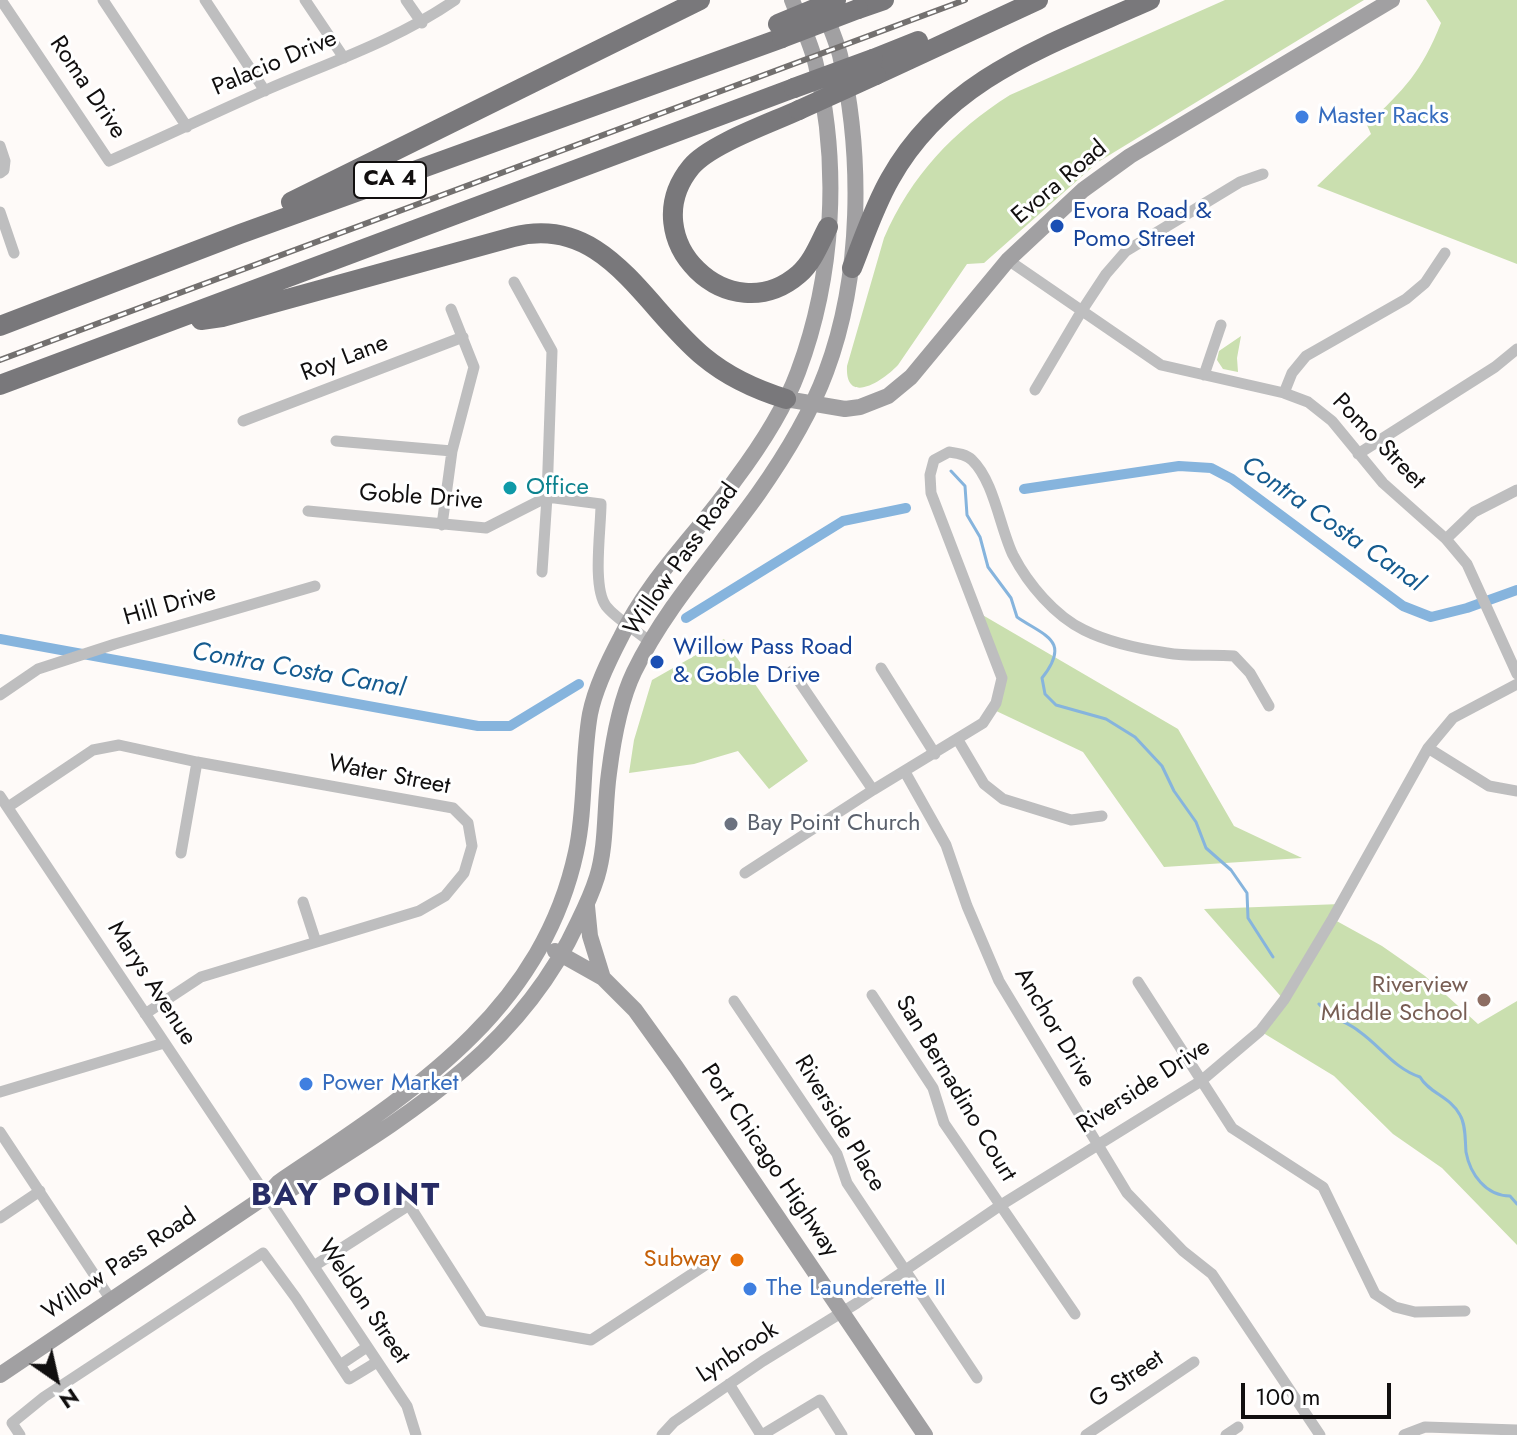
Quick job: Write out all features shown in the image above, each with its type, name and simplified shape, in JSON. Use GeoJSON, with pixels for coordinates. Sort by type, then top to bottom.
{"type":"FeatureCollection","features":[{"type":"Feature","properties":{"kind":"highway"},"geometry":{"type":"LineString","coordinates":[[240,234],[275,210],[700,0]]}},
{"type":"Feature","properties":{"kind":"highway"},"geometry":{"type":"LineString","coordinates":[[780,31],[836,0]]}},
{"type":"Feature","properties":{"kind":"highway","name":"CA 4"},"geometry":{"type":"LineString","coordinates":[[0,326],[240,234],[630,93],[780,31],[884,0]]}},
{"type":"Feature","properties":{"kind":"highway","name":"CA 4"},"geometry":{"type":"LineString","coordinates":[[0,385],[794,88],[875,67],[1026,0]]}},
{"type":"Feature","properties":{"kind":"highway"},"geometry":{"type":"LineString","coordinates":[[828,227],[800,273],[781,285],[761,291],[739,291],[720,287],[703,278],[690,264],[679,246],[673,226],[673,205],[679,185],[692,166],[717,149],[799,110],[875,67],[1038,0]]}},
{"type":"Feature","properties":{"kind":"highway"},"geometry":{"type":"LineString","coordinates":[[852,268],[890,179],[918,137],[952,102],[1017,60],[1150,0]]}},
{"type":"Feature","properties":{"kind":"highway"},"geometry":{"type":"LineString","coordinates":[[154,328],[222,317],[522,234],[551,232],[575,238],[605,255],[677,331],[716,365],[764,392],[786,399]]}},
{"type":"Feature","properties":{"kind":"main road","name":"Willow Pass Road"},"geometry":{"type":"LineString","coordinates":[[0,1375],[266,1196],[279,1182],[412,1091],[456,1053],[489,1018],[543,943],[567,893],[578,846],[591,711],[609,660],[627,622],[650,588],[736,480],[786,399],[811,329],[824,278],[831,196],[829,142],[816,63],[792,0]]}},
{"type":"Feature","properties":{"kind":"main road","name":"Willow Pass Road"},"geometry":{"type":"LineString","coordinates":[[266,1196],[285,1193],[452,1080],[528,1006],[562,956],[587,903],[597,877],[609,773],[634,673],[676,602],[757,495],[787,449],[811,405],[835,346],[852,268],[854,140],[840,53],[819,0]]}},
{"type":"Feature","properties":{"kind":"main road","name":"Evora Road"},"geometry":{"type":"LineString","coordinates":[[786,399],[845,409],[875,403],[901,388],[1008,260],[1060,209],[1106,173],[1392,0]]}},
{"type":"Feature","properties":{"kind":"main road"},"geometry":{"type":"LineString","coordinates":[[587,903],[590,936],[603,978]]}},
{"type":"Feature","properties":{"kind":"main road","name":"Port Chicago Highway"},"geometry":{"type":"LineString","coordinates":[[543,943],[603,978],[635,1010],[925,1435]]}},
{"type":"Feature","properties":{"kind":"street","name":"Roma Drive"},"geometry":{"type":"LineString","coordinates":[[1,0],[109,161]]}},
{"type":"Feature","properties":{"kind":"street"},"geometry":{"type":"LineString","coordinates":[[103,0],[187,127]]}},
{"type":"Feature","properties":{"kind":"street"},"geometry":{"type":"LineString","coordinates":[[205,0],[265,91]]}},
{"type":"Feature","properties":{"kind":"street"},"geometry":{"type":"LineString","coordinates":[[305,0],[344,58]]}},
{"type":"Feature","properties":{"kind":"street"},"geometry":{"type":"LineString","coordinates":[[406,0],[422,23]]}},
{"type":"Feature","properties":{"kind":"street","name":"Palacio Drive"},"geometry":{"type":"LineString","coordinates":[[109,161],[422,23],[455,0]]}},
{"type":"Feature","properties":{"kind":"street"},"geometry":{"type":"LineString","coordinates":[[0,146],[5,161],[2,172]]}},
{"type":"Feature","properties":{"kind":"street"},"geometry":{"type":"LineString","coordinates":[[1035,390],[1081,312],[1106,274],[1126,251],[1240,182],[1263,174]]}},
{"type":"Feature","properties":{"kind":"street"},"geometry":{"type":"LineString","coordinates":[[0,212],[14,253]]}},
{"type":"Feature","properties":{"kind":"street"},"geometry":{"type":"LineString","coordinates":[[1284,393],[1292,373],[1306,356],[1406,299],[1425,283],[1445,253]]}},
{"type":"Feature","properties":{"kind":"street","name":"Pomo Street"},"geometry":{"type":"LineString","coordinates":[[1008,260],[1161,365],[1284,393],[1308,402],[1332,421],[1383,483],[1446,539],[1467,564],[1517,674]]}},
{"type":"Feature","properties":{"kind":"street"},"geometry":{"type":"LineString","coordinates":[[514,282],[552,351],[542,572]]}},
{"type":"Feature","properties":{"kind":"street"},"geometry":{"type":"LineString","coordinates":[[442,525],[452,451],[474,367],[451,309]]}},
{"type":"Feature","properties":{"kind":"street"},"geometry":{"type":"LineString","coordinates":[[1204,375],[1221,325]]}},
{"type":"Feature","properties":{"kind":"street","name":"Roy Lane"},"geometry":{"type":"LineString","coordinates":[[243,421],[463,337]]}},
{"type":"Feature","properties":{"kind":"street"},"geometry":{"type":"LineString","coordinates":[[1358,454],[1495,367],[1517,349]]}},
{"type":"Feature","properties":{"kind":"street"},"geometry":{"type":"LineString","coordinates":[[336,441],[452,451]]}},
{"type":"Feature","properties":{"kind":"street"},"geometry":{"type":"LineString","coordinates":[[745,873],[873,790],[958,740],[983,723],[996,703],[1002,678],[931,493],[930,475],[934,460],[949,452],[971,458],[998,508],[1012,553],[1052,607],[1082,629],[1110,640],[1169,654],[1234,656],[1250,673],[1269,706]]}},
{"type":"Feature","properties":{"kind":"street"},"geometry":{"type":"LineString","coordinates":[[1446,539],[1474,512],[1517,490]]}},
{"type":"Feature","properties":{"kind":"street"},"geometry":{"type":"LineString","coordinates":[[547,497],[601,504],[599,587],[603,602],[651,643]]}},
{"type":"Feature","properties":{"kind":"street","name":"Goble Drive"},"geometry":{"type":"LineString","coordinates":[[308,511],[486,528],[547,497]]}},
{"type":"Feature","properties":{"kind":"street","name":"Hill Drive"},"geometry":{"type":"LineString","coordinates":[[0,695],[38,669],[315,586]]}},
{"type":"Feature","properties":{"kind":"street"},"geometry":{"type":"LineString","coordinates":[[881,668],[935,754]]}},
{"type":"Feature","properties":{"kind":"street"},"geometry":{"type":"LineString","coordinates":[[792,671],[873,790]]}},
{"type":"Feature","properties":{"kind":"street","name":"Riverside Drive"},"geometry":{"type":"LineString","coordinates":[[842,1312],[1001,1205],[1201,1081],[1260,1031],[1284,1000],[1428,748],[1453,718],[1517,684]]}},
{"type":"Feature","properties":{"kind":"street"},"geometry":{"type":"LineString","coordinates":[[958,740],[984,784],[1003,799],[1071,820],[1102,816]]}},
{"type":"Feature","properties":{"kind":"street","name":"Water Street"},"geometry":{"type":"LineString","coordinates":[[8,807],[93,750],[119,745],[453,808],[468,823],[472,846],[464,873],[445,896],[419,911],[201,977],[145,1014]]}},
{"type":"Feature","properties":{"kind":"street"},"geometry":{"type":"LineString","coordinates":[[1428,748],[1489,786],[1517,791]]}},
{"type":"Feature","properties":{"kind":"street"},"geometry":{"type":"LineString","coordinates":[[181,853],[197,762]]}},
{"type":"Feature","properties":{"kind":"street","name":"Anchor Drive"},"geometry":{"type":"LineString","coordinates":[[905,772],[946,845],[967,906],[999,981],[1127,1193],[1183,1251],[1212,1274],[1320,1435]]}},
{"type":"Feature","properties":{"kind":"street","name":"Marys Avenue"},"geometry":{"type":"LineString","coordinates":[[0,796],[266,1196]]}},
{"type":"Feature","properties":{"kind":"street"},"geometry":{"type":"LineString","coordinates":[[303,902],[316,942]]}},
{"type":"Feature","properties":{"kind":"street"},"geometry":{"type":"LineString","coordinates":[[1138,982],[1232,1128],[1323,1187],[1375,1294],[1395,1307],[1415,1312],[1465,1311]]}},
{"type":"Feature","properties":{"kind":"street","name":"San Bernadino Court"},"geometry":{"type":"LineString","coordinates":[[872,995],[933,1088],[944,1123],[1075,1314]]}},
{"type":"Feature","properties":{"kind":"street","name":"Riverside Place"},"geometry":{"type":"LineString","coordinates":[[734,1001],[837,1154],[847,1183],[977,1378]]}},
{"type":"Feature","properties":{"kind":"street"},"geometry":{"type":"LineString","coordinates":[[0,1092],[164,1043]]}},
{"type":"Feature","properties":{"kind":"street"},"geometry":{"type":"LineString","coordinates":[[0,1132],[111,1300]]}},
{"type":"Feature","properties":{"kind":"street"},"geometry":{"type":"LineString","coordinates":[[0,1218],[40,1191]]}},
{"type":"Feature","properties":{"kind":"street","name":"Weldon Street"},"geometry":{"type":"LineString","coordinates":[[266,1196],[407,1406],[416,1435]]}},
{"type":"Feature","properties":{"kind":"street"},"geometry":{"type":"LineString","coordinates":[[314,1266],[409,1205],[483,1321],[591,1340],[704,1266]]}},
{"type":"Feature","properties":{"kind":"street"},"geometry":{"type":"LineString","coordinates":[[20,1435],[12,1423],[44,1397],[263,1253],[349,1379],[377,1362]]}},
{"type":"Feature","properties":{"kind":"street","name":"Lynbrook"},"geometry":{"type":"LineString","coordinates":[[662,1435],[674,1422],[729,1384],[842,1312]]}},
{"type":"Feature","properties":{"kind":"street"},"geometry":{"type":"LineString","coordinates":[[340,1365],[367,1347]]}},
{"type":"Feature","properties":{"kind":"street","name":"G Street"},"geometry":{"type":"LineString","coordinates":[[1086,1435],[1194,1362]]}},
{"type":"Feature","properties":{"kind":"street"},"geometry":{"type":"LineString","coordinates":[[729,1384],[762,1435],[820,1400],[842,1435]]}},
{"type":"Feature","properties":{"kind":"street"},"geometry":{"type":"LineString","coordinates":[[1226,1435],[1238,1427]]}},
{"type":"Feature","properties":{"kind":"street"},"geometry":{"type":"LineString","coordinates":[[1404,1435],[1425,1427],[1517,1430]]}},
{"type":"Feature","properties":{"kind":"green space"},"geometry":{"type":"Polygon","coordinates":[[[1225,0],[1364,0],[1098,162],[984,263],[967,264],[892,371],[875,383],[859,388],[852,385],[847,366],[884,238],[907,195],[952,140],[1010,95],[1225,0]]]}},
{"type":"Feature","properties":{"kind":"green space"},"geometry":{"type":"Polygon","coordinates":[[[1426,0],[1517,0],[1517,264],[1317,186],[1371,134],[1367,125],[1402,90],[1419,67],[1441,23],[1426,0]]]}},
{"type":"Feature","properties":{"kind":"green space"},"geometry":{"type":"Polygon","coordinates":[[[1241,336],[1238,372],[1223,369],[1217,360],[1219,351],[1241,336]]]}},
{"type":"Feature","properties":{"kind":"green space"},"geometry":{"type":"Polygon","coordinates":[[[974,610],[1178,729],[1234,826],[1302,858],[1164,867],[1083,752],[992,709],[1002,678],[974,610]]]}},
{"type":"Feature","properties":{"kind":"green space"},"geometry":{"type":"Polygon","coordinates":[[[724,639],[808,761],[769,789],[738,751],[694,764],[629,773],[634,740],[652,680],[724,639]]]}},
{"type":"Feature","properties":{"kind":"green space"},"geometry":{"type":"Polygon","coordinates":[[[1341,904],[1333,919],[1382,946],[1425,976],[1478,1024],[1517,1001],[1517,1245],[1442,1168],[1393,1134],[1334,1076],[1260,1031],[1284,1000],[1204,909],[1341,904]]]}},
{"type":"Feature","properties":{"kind":"waterway","name":"Contra Costa Canal"},"geometry":{"type":"LineString","coordinates":[[1024,489],[1179,466],[1211,468],[1232,479],[1403,606],[1431,617],[1517,590]]}},
{"type":"Feature","properties":{"kind":"waterway"},"geometry":{"type":"LineString","coordinates":[[951,471],[965,486],[967,515],[980,537],[988,567],[1011,598],[1017,617],[1045,635],[1054,647],[1055,655],[1042,678],[1045,694],[1056,705],[1106,719],[1135,737],[1162,766],[1174,791],[1196,822],[1206,848],[1231,870],[1247,893],[1248,918],[1273,957]]}},
{"type":"Feature","properties":{"kind":"waterway","name":"Contra Costa Canal"},"geometry":{"type":"LineString","coordinates":[[686,618],[843,521],[906,508]]}},
{"type":"Feature","properties":{"kind":"waterway","name":"Contra Costa Canal"},"geometry":{"type":"LineString","coordinates":[[0,639],[478,726],[510,726],[579,684]]}},
{"type":"Feature","properties":{"kind":"waterway"},"geometry":{"type":"LineString","coordinates":[[1319,1004],[1329,1014],[1360,1032],[1403,1069],[1420,1077],[1456,1109],[1462,1119],[1466,1152],[1475,1176],[1487,1188],[1510,1196],[1517,1204]]}},
{"type":"Feature","properties":{"kind":"railway"},"geometry":{"type":"LineString","coordinates":[[0,360],[965,0]]}},
{"type":"Feature","properties":{"kind":"place","name":"Master Racks"},"geometry":{"type":"Point","coordinates":[1302,117]}},
{"type":"Feature","properties":{"kind":"place","name":"Evora Road & Pomo Street"},"geometry":{"type":"Point","coordinates":[1057,226]}},
{"type":"Feature","properties":{"kind":"place","name":"Office"},"geometry":{"type":"Point","coordinates":[510,488]}},
{"type":"Feature","properties":{"kind":"place","name":"Willow Pass Road & Goble Drive"},"geometry":{"type":"Point","coordinates":[657,662]}},
{"type":"Feature","properties":{"kind":"place","name":"Bay Point Church"},"geometry":{"type":"Point","coordinates":[731,824]}},
{"type":"Feature","properties":{"kind":"place","name":"Riverview Middle School"},"geometry":{"type":"Point","coordinates":[1484,1000]}},
{"type":"Feature","properties":{"kind":"place","name":"Power Market"},"geometry":{"type":"Point","coordinates":[306,1084]}},
{"type":"Feature","properties":{"kind":"place","name":"Subway"},"geometry":{"type":"Point","coordinates":[737,1260]}},
{"type":"Feature","properties":{"kind":"place","name":"The Launderette II"},"geometry":{"type":"Point","coordinates":[750,1289]}},
{"type":"Feature","properties":{"kind":"district","name":"BAY POINT"},"geometry":{"type":"Point","coordinates":[346,1197]}}]}
